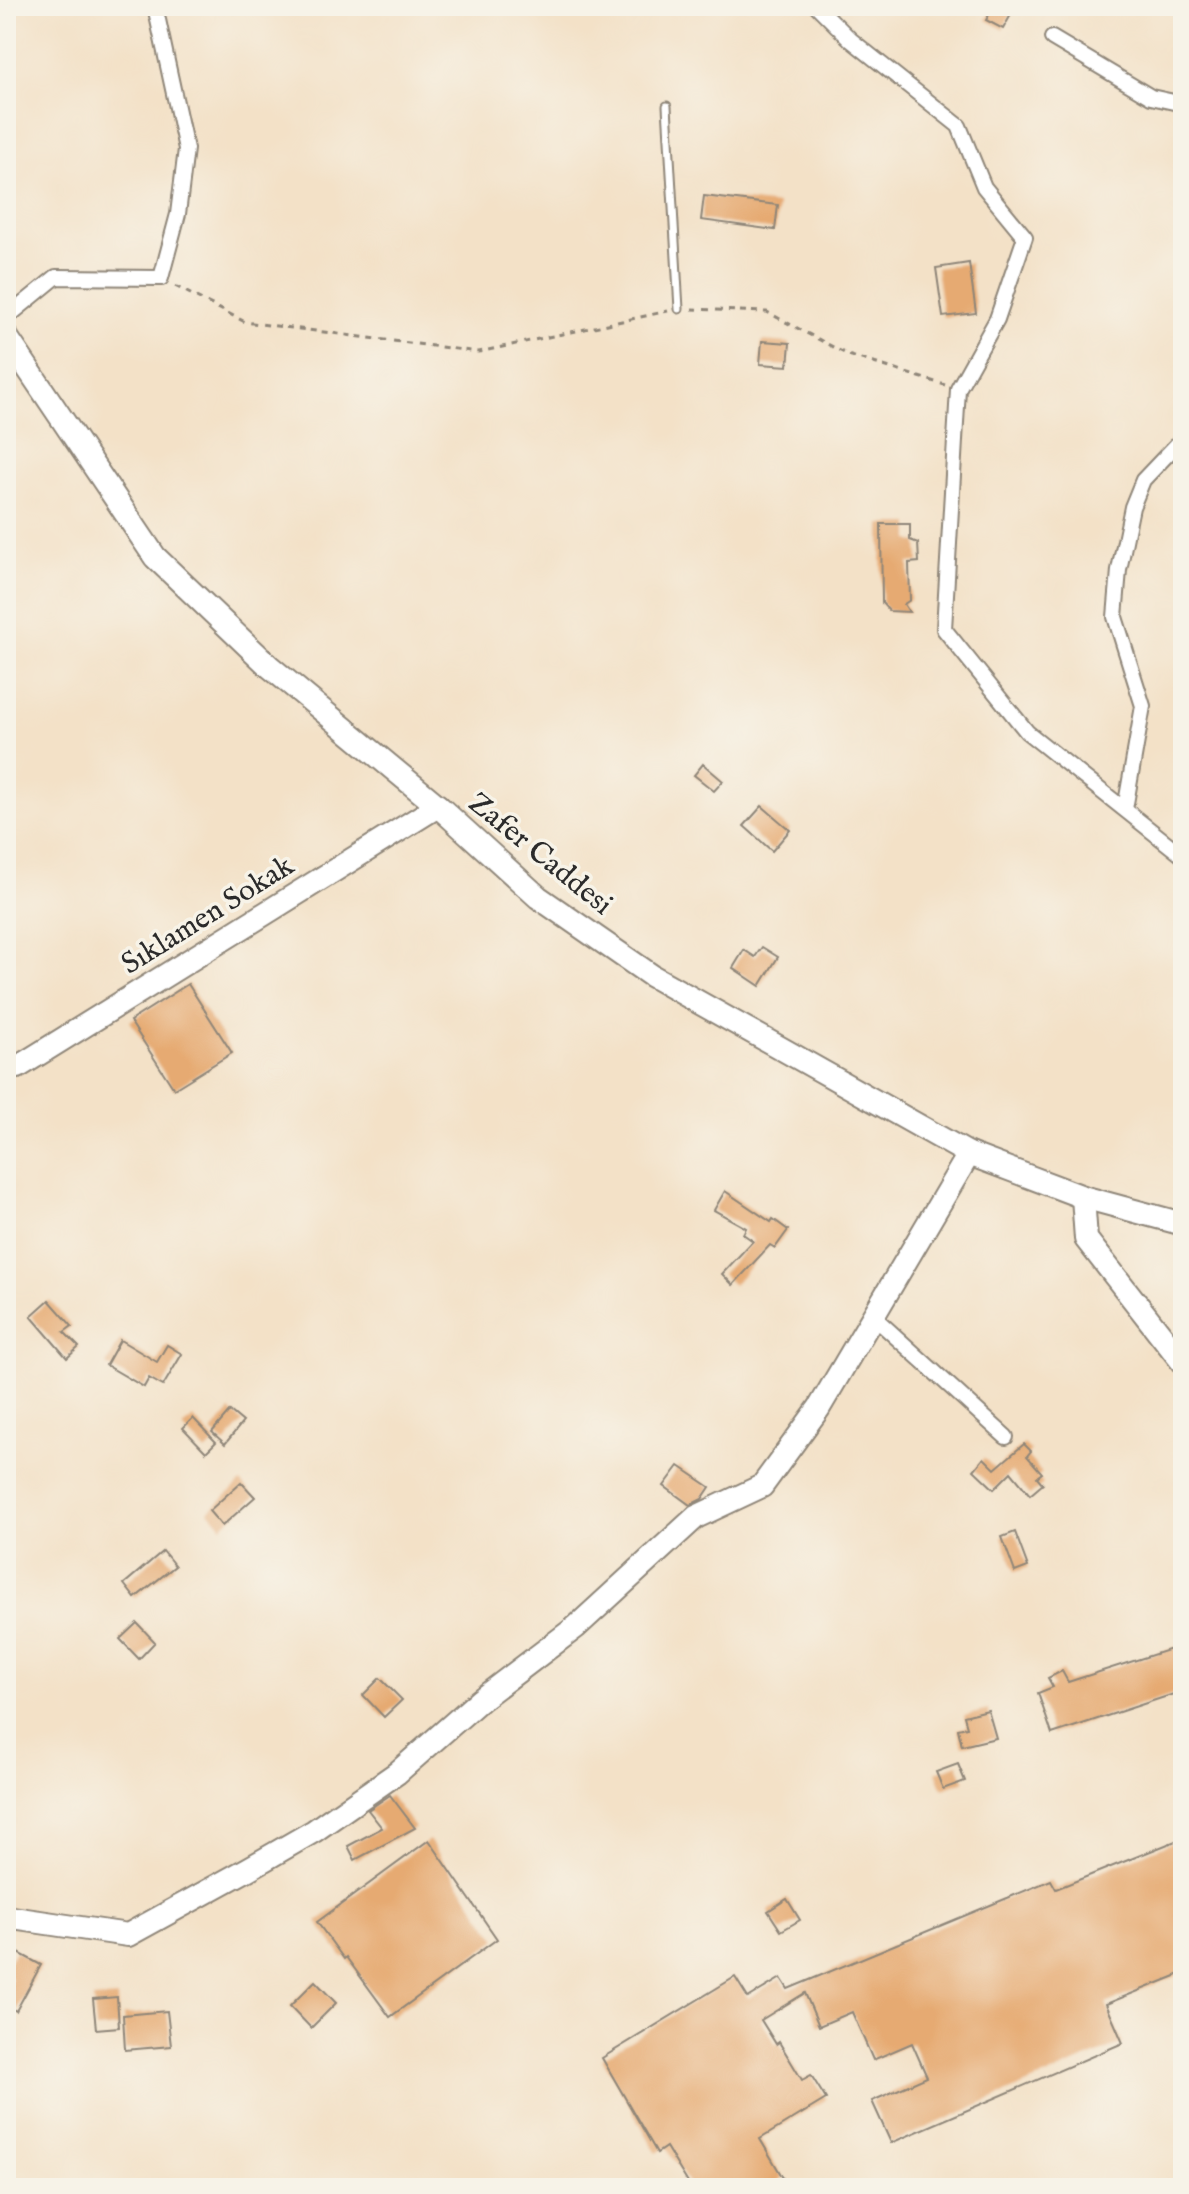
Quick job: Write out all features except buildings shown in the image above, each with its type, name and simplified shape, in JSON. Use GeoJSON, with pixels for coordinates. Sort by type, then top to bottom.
{"type":"FeatureCollection","features":[{"type":"Feature","properties":{"kind":"street"},"geometry":{"type":"LineString","coordinates":[[6,318],[56,277],[161,278],[178,214],[186,149],[155,6]]}},
{"type":"Feature","properties":{"kind":"street"},"geometry":{"type":"LineString","coordinates":[[817,6],[851,40],[959,126],[984,187],[1025,237],[997,319],[958,389],[944,629],[1027,732],[1183,856]]}},
{"type":"Feature","properties":{"kind":"street"},"geometry":{"type":"LineString","coordinates":[[1052,38],[1151,97],[1183,104]]}},
{"type":"Feature","properties":{"kind":"street","name":"Zafer Caddesi"},"geometry":{"type":"LineString","coordinates":[[6,336],[155,557],[269,666],[438,806],[538,897],[652,976],[969,1154],[1083,1197],[1183,1224]]}},
{"type":"Feature","properties":{"kind":"street"},"geometry":{"type":"LineString","coordinates":[[1125,809],[1143,706],[1115,617],[1119,570],[1132,507],[1143,480],[1183,438]]}},
{"type":"Feature","properties":{"kind":"street","name":"Sıklamen Sokak"},"geometry":{"type":"LineString","coordinates":[[10,1071],[438,806]]}},
{"type":"Feature","properties":{"kind":"street"},"geometry":{"type":"LineString","coordinates":[[6,1917],[128,1935],[314,1831],[397,1773],[480,1700],[576,1627],[696,1517],[762,1486],[819,1408],[875,1318],[969,1154]]}},
{"type":"Feature","properties":{"kind":"street"},"geometry":{"type":"LineString","coordinates":[[1083,1197],[1086,1239],[1183,1363]]}},
{"type":"Feature","properties":{"kind":"street"},"geometry":{"type":"LineString","coordinates":[[875,1318],[1006,1437]]}},
{"type":"Feature","properties":{"kind":"lane"},"geometry":{"type":"LineString","coordinates":[[667,106],[679,309]]}},
{"type":"Feature","properties":{"kind":"path"},"geometry":{"type":"LineString","coordinates":[[161,278],[245,322],[479,352],[679,309],[767,312],[848,355],[958,389]]}}]}
